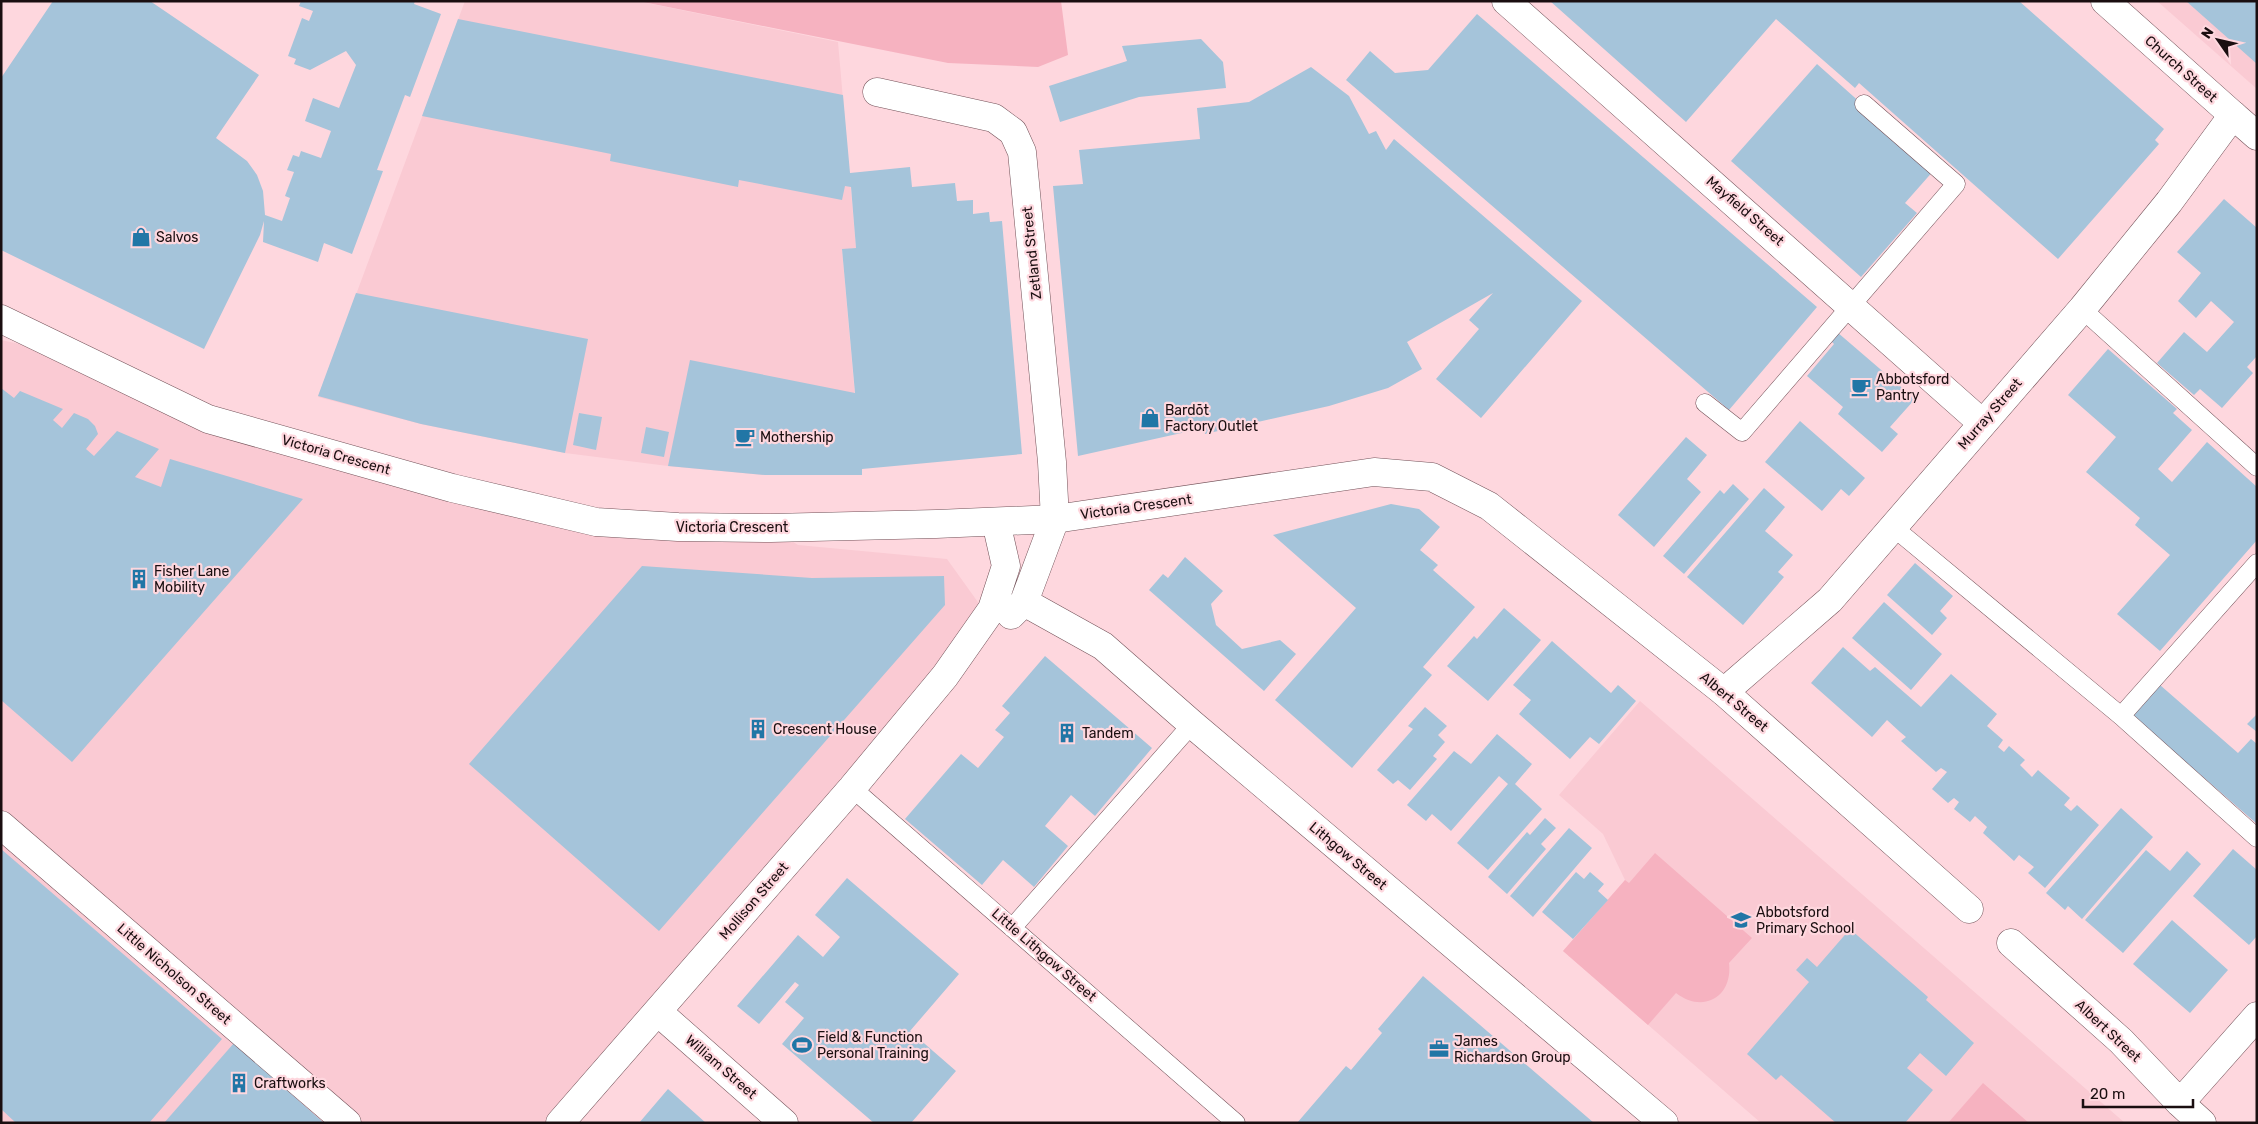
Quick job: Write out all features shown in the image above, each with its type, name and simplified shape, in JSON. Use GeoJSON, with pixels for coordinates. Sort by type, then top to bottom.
{"type":"FeatureCollection","features":[{"type":"Feature","properties":{"kind":"street","name":"Mayfield Street"},"geometry":{"type":"LineString","coordinates":[[1506,1],[1982,423]]}},
{"type":"Feature","properties":{"kind":"street","name":"Church Street"},"geometry":{"type":"LineString","coordinates":[[2105,1],[2257,136]]}},
{"type":"Feature","properties":{"kind":"street","name":"Zetland Street"},"geometry":{"type":"LineString","coordinates":[[877,92],[994,118],[1013,132],[1022,152],[1052,462],[1055,519]]}},
{"type":"Feature","properties":{"kind":"street","name":"Murray Street"},"geometry":{"type":"LineString","coordinates":[[1724,692],[1830,600],[2082,309],[2169,202],[2234,115]]}},
{"type":"Feature","properties":{"kind":"street","name":"Victoria Crescent"},"geometry":{"type":"LineString","coordinates":[[1,319],[208,420],[452,488],[596,522],[678,527],[770,528],[1055,519],[1374,472],[1432,477],[1489,506]]}},
{"type":"Feature","properties":{"kind":"street","name":"Albert Street"},"geometry":{"type":"LineString","coordinates":[[1489,506],[1724,692],[1970,909]]}},
{"type":"Feature","properties":{"kind":"street","name":"Mollison Street"},"geometry":{"type":"LineString","coordinates":[[945,676],[1024,602],[1055,519]]}},
{"type":"Feature","properties":{"kind":"street","name":"Mollison Street"},"geometry":{"type":"LineString","coordinates":[[560,1123],[852,788],[945,676],[992,608],[1006,566],[996,522]]}},
{"type":"Feature","properties":{"kind":"street","name":"Lithgow Street"},"geometry":{"type":"LineString","coordinates":[[1024,602],[1103,646],[1192,724],[1664,1123]]}},
{"type":"Feature","properties":{"kind":"street","name":"Little Nicholson Street"},"geometry":{"type":"LineString","coordinates":[[1,825],[347,1123]]}},
{"type":"Feature","properties":{"kind":"street","name":"Albert Street"},"geometry":{"type":"LineString","coordinates":[[2011,943],[2121,1041],[2180,1103],[2202,1123]]}},
{"type":"Feature","properties":{"kind":"street","name":"William Street"},"geometry":{"type":"LineString","coordinates":[[658,1012],[784,1123]]}},
{"type":"Feature","properties":{"kind":"street"},"geometry":{"type":"LineString","coordinates":[[2180,1103],[2257,1016]]}},
{"type":"Feature","properties":{"kind":"lane"},"geometry":{"type":"LineString","coordinates":[[1705,403],[1742,432],[1956,184],[1864,104]]}},
{"type":"Feature","properties":{"kind":"lane"},"geometry":{"type":"LineString","coordinates":[[2082,309],[2257,467]]}},
{"type":"Feature","properties":{"kind":"lane"},"geometry":{"type":"LineString","coordinates":[[1893,527],[2122,716],[2257,838]]}},
{"type":"Feature","properties":{"kind":"lane"},"geometry":{"type":"LineString","coordinates":[[2122,716],[2257,562]]}},
{"type":"Feature","properties":{"kind":"lane"},"geometry":{"type":"LineString","coordinates":[[1012,928],[1192,724]]}},
{"type":"Feature","properties":{"kind":"lane","name":"Little Lithgow Street"},"geometry":{"type":"LineString","coordinates":[[852,788],[1236,1123]]}},
{"type":"Feature","properties":{"kind":"shaded area"},"geometry":{"type":"Polygon","coordinates":[[[465,1],[637,1],[838,42],[856,248],[842,250],[862,475],[765,475],[668,466],[565,453],[421,424],[318,397],[465,1]]]}},
{"type":"Feature","properties":{"kind":"shaded area"},"geometry":{"type":"Polygon","coordinates":[[[638,1],[1061,1],[1068,55],[1038,67],[948,63],[638,1]]]}},
{"type":"Feature","properties":{"kind":"shaded area"},"geometry":{"type":"Polygon","coordinates":[[[2157,1],[2257,1],[2257,89],[2157,1]]]}},
{"type":"Feature","properties":{"kind":"shaded area"},"geometry":{"type":"Polygon","coordinates":[[[1,340],[75,356],[208,419],[596,522],[771,528],[798,545],[947,559],[980,605],[945,676],[560,1123],[1,1123],[1,340]]]}},
{"type":"Feature","properties":{"kind":"shaded area","name":"Abbotsford Primary School"},"geometry":{"type":"Polygon","coordinates":[[[1640,701],[2125,1123],[1761,1123],[1563,951],[1625,880],[1603,834],[1559,795],[1640,701]]]}},
{"type":"Feature","properties":{"kind":"shaded area"},"geometry":{"type":"Polygon","coordinates":[[[1655,853],[1752,938],[1729,963],[1729,975],[1726,985],[1714,999],[1706,1002],[1696,1002],[1676,993],[1648,1025],[1563,951],[1625,880],[1629,883],[1655,853]]]}},
{"type":"Feature","properties":{"kind":"shaded area"},"geometry":{"type":"Polygon","coordinates":[[[1983,1083],[2029,1123],[1948,1123],[1983,1083]]]}},
{"type":"Feature","properties":{"kind":"building"},"geometry":{"type":"Polygon","coordinates":[[[53,1],[150,1],[259,75],[216,138],[247,161],[257,175],[263,191],[265,215],[282,221],[290,198],[285,196],[294,172],[287,170],[293,155],[299,157],[301,151],[321,158],[331,131],[305,121],[313,98],[339,108],[356,65],[346,51],[310,70],[294,64],[296,59],[288,56],[302,18],[309,21],[313,11],[299,6],[301,1],[415,1],[414,4],[441,14],[410,97],[405,95],[377,170],[383,171],[352,254],[324,243],[318,262],[263,242],[264,221],[260,235],[204,349],[1,250],[1,78],[53,1]]]}},
{"type":"Feature","properties":{"kind":"building"},"geometry":{"type":"Polygon","coordinates":[[[1550,1],[2019,1],[2164,129],[2155,140],[2159,144],[2058,259],[1859,83],[1855,88],[1776,19],[1686,122],[1550,1]]]}},
{"type":"Feature","properties":{"kind":"building"},"geometry":{"type":"Polygon","coordinates":[[[2186,1],[2257,1],[2257,64],[2186,1]]]}},
{"type":"Feature","properties":{"kind":"building"},"geometry":{"type":"Polygon","coordinates":[[[1477,14],[1817,307],[1729,410],[1346,80],[1370,51],[1395,73],[1428,70],[1477,14]]]}},
{"type":"Feature","properties":{"kind":"building"},"geometry":{"type":"Polygon","coordinates":[[[458,19],[843,95],[850,173],[910,167],[912,187],[955,183],[957,201],[973,200],[973,214],[989,212],[990,222],[1002,221],[1022,454],[862,469],[862,475],[765,475],[668,466],[690,360],[855,393],[842,249],[856,248],[851,187],[845,186],[842,200],[739,180],[738,187],[610,161],[611,154],[422,116],[458,19]]]}},
{"type":"Feature","properties":{"kind":"building"},"geometry":{"type":"Polygon","coordinates":[[[1201,39],[1223,62],[1226,88],[1139,97],[1060,122],[1049,86],[1127,61],[1122,46],[1201,39]]]}},
{"type":"Feature","properties":{"kind":"building"},"geometry":{"type":"Polygon","coordinates":[[[1817,64],[1935,169],[1905,203],[1917,213],[1861,277],[1731,161],[1817,64]]]}},
{"type":"Feature","properties":{"kind":"building"},"geometry":{"type":"Polygon","coordinates":[[[1311,67],[1349,96],[1369,134],[1376,131],[1386,150],[1394,139],[1582,301],[1481,418],[1436,379],[1479,329],[1469,320],[1493,293],[1407,342],[1422,369],[1388,388],[1329,406],[1205,434],[1204,428],[1078,456],[1053,186],[1083,184],[1079,150],[1200,139],[1197,108],[1249,102],[1311,67]]]}},
{"type":"Feature","properties":{"kind":"building"},"geometry":{"type":"Polygon","coordinates":[[[2224,199],[2257,228],[2257,356],[2247,367],[2253,373],[2222,408],[2200,389],[2194,395],[2157,363],[2184,332],[2207,352],[2234,322],[2211,301],[2196,318],[2178,301],[2201,273],[2177,252],[2224,199]]]}},
{"type":"Feature","properties":{"kind":"building"},"geometry":{"type":"Polygon","coordinates":[[[356,293],[588,339],[565,453],[421,424],[318,396],[356,293]]]}},
{"type":"Feature","properties":{"kind":"building","name":"Abbotsford Pantry"},"geometry":{"type":"Polygon","coordinates":[[[1837,332],[1915,399],[1890,427],[1898,434],[1882,452],[1838,414],[1843,407],[1807,376],[1834,344],[1830,340],[1837,332]]]}},
{"type":"Feature","properties":{"kind":"building"},"geometry":{"type":"Polygon","coordinates":[[[2108,349],[2177,409],[2173,413],[2192,430],[2158,469],[2172,482],[2207,442],[2257,487],[2257,540],[2160,651],[2117,614],[2170,555],[2135,525],[2140,518],[2086,472],[2116,437],[2068,395],[2108,349]]]}},
{"type":"Feature","properties":{"kind":"building","name":"Fisher Lane Mobility"},"geometry":{"type":"Polygon","coordinates":[[[1,388],[14,398],[20,391],[63,409],[53,420],[62,428],[74,413],[88,419],[95,426],[98,434],[86,449],[94,456],[117,431],[159,449],[135,477],[161,487],[170,459],[303,499],[72,762],[1,700],[1,388]]]}},
{"type":"Feature","properties":{"kind":"building"},"geometry":{"type":"Polygon","coordinates":[[[579,413],[602,417],[596,450],[573,445],[579,413]]]}},
{"type":"Feature","properties":{"kind":"building"},"geometry":{"type":"Polygon","coordinates":[[[1800,421],[1865,478],[1849,496],[1841,489],[1822,511],[1765,462],[1800,421]]]}},
{"type":"Feature","properties":{"kind":"building"},"geometry":{"type":"Polygon","coordinates":[[[646,427],[669,432],[664,457],[641,453],[646,427]]]}},
{"type":"Feature","properties":{"kind":"building"},"geometry":{"type":"Polygon","coordinates":[[[1686,437],[1707,455],[1687,479],[1701,492],[1654,547],[1618,515],[1686,437]]]}},
{"type":"Feature","properties":{"kind":"building"},"geometry":{"type":"Polygon","coordinates":[[[1733,484],[1749,499],[1684,574],[1663,556],[1720,490],[1724,494],[1733,484]]]}},
{"type":"Feature","properties":{"kind":"building"},"geometry":{"type":"Polygon","coordinates":[[[1764,488],[1785,507],[1765,531],[1793,555],[1778,572],[1784,577],[1743,625],[1687,577],[1764,488]]]}},
{"type":"Feature","properties":{"kind":"building"},"geometry":{"type":"Polygon","coordinates":[[[1391,504],[1419,509],[1440,527],[1420,550],[1438,565],[1433,570],[1475,607],[1423,667],[1432,675],[1352,768],[1275,700],[1356,608],[1273,535],[1391,504]]]}},
{"type":"Feature","properties":{"kind":"building"},"geometry":{"type":"Polygon","coordinates":[[[1185,557],[1223,591],[1211,604],[1216,625],[1242,649],[1280,640],[1296,654],[1264,691],[1149,590],[1163,574],[1168,578],[1185,557]]]}},
{"type":"Feature","properties":{"kind":"building"},"geometry":{"type":"Polygon","coordinates":[[[1915,563],[1953,596],[1940,611],[1947,618],[1932,635],[1887,595],[1915,563]]]}},
{"type":"Feature","properties":{"kind":"building"},"geometry":{"type":"Polygon","coordinates":[[[642,566],[812,578],[944,576],[945,605],[659,931],[469,764],[642,566]]]}},
{"type":"Feature","properties":{"kind":"building"},"geometry":{"type":"Polygon","coordinates":[[[1884,602],[1942,654],[1911,690],[1852,638],[1884,602]]]}},
{"type":"Feature","properties":{"kind":"building"},"geometry":{"type":"Polygon","coordinates":[[[1504,608],[1541,640],[1488,701],[1447,666],[1474,636],[1477,639],[1504,608]]]}},
{"type":"Feature","properties":{"kind":"building"},"geometry":{"type":"Polygon","coordinates":[[[1552,641],[1611,693],[1618,685],[1636,701],[1599,744],[1590,737],[1570,759],[1519,714],[1531,700],[1513,685],[1552,641]]]}},
{"type":"Feature","properties":{"kind":"building"},"geometry":{"type":"Polygon","coordinates":[[[1843,647],[1870,671],[1875,667],[1921,707],[1951,674],[1997,714],[1987,726],[2003,740],[1998,747],[2004,752],[2009,746],[2025,760],[2020,765],[2032,777],[2038,770],[2070,798],[2064,805],[2071,811],[2077,805],[2099,825],[2045,888],[2028,873],[2034,867],[2019,855],[2014,861],[1983,833],[1987,827],[1975,816],[1970,822],[1954,809],[1959,802],[1954,798],[1948,803],[1932,789],[1947,772],[1941,768],[1936,772],[1901,741],[1906,737],[1887,720],[1872,737],[1811,683],[1843,647]]]}},
{"type":"Feature","properties":{"kind":"building"},"geometry":{"type":"Polygon","coordinates":[[[1045,656],[1152,748],[1095,816],[1071,795],[1045,826],[1068,846],[1034,887],[1003,860],[982,885],[905,819],[961,754],[978,768],[1004,737],[995,730],[1010,713],[1002,706],[1045,656]]]}},
{"type":"Feature","properties":{"kind":"building"},"geometry":{"type":"Polygon","coordinates":[[[2160,685],[2238,753],[2251,739],[2257,744],[2257,824],[2133,716],[2160,685]]]}},
{"type":"Feature","properties":{"kind":"building"},"geometry":{"type":"Polygon","coordinates":[[[1425,707],[1447,726],[1438,735],[1445,742],[1433,756],[1437,759],[1410,790],[1398,780],[1393,784],[1377,770],[1413,729],[1408,726],[1425,707]]]}},
{"type":"Feature","properties":{"kind":"building"},"geometry":{"type":"Polygon","coordinates":[[[2257,714],[2257,732],[2247,724],[2257,714]]]}},
{"type":"Feature","properties":{"kind":"building"},"geometry":{"type":"Polygon","coordinates":[[[1497,734],[1532,764],[1515,784],[1542,809],[1488,870],[1457,843],[1508,784],[1499,776],[1451,831],[1432,814],[1426,821],[1407,805],[1454,751],[1471,764],[1497,734]]]}},
{"type":"Feature","properties":{"kind":"building"},"geometry":{"type":"Polygon","coordinates":[[[2121,808],[2153,837],[2082,919],[2068,906],[2065,910],[2046,893],[2121,808]]]}},
{"type":"Feature","properties":{"kind":"building"},"geometry":{"type":"Polygon","coordinates":[[[1545,818],[1556,828],[1541,844],[1546,849],[1507,894],[1488,877],[1527,832],[1530,835],[1545,818]]]}},
{"type":"Feature","properties":{"kind":"building"},"geometry":{"type":"Polygon","coordinates":[[[1569,828],[1592,848],[1533,917],[1510,896],[1569,828]]]}},
{"type":"Feature","properties":{"kind":"building"},"geometry":{"type":"Polygon","coordinates":[[[1,849],[222,1039],[149,1123],[16,1123],[1,1109],[1,849]]]}},
{"type":"Feature","properties":{"kind":"building"},"geometry":{"type":"Polygon","coordinates":[[[2233,849],[2257,870],[2257,936],[2249,945],[2193,896],[2233,849]]]}},
{"type":"Feature","properties":{"kind":"building"},"geometry":{"type":"Polygon","coordinates":[[[2146,850],[2170,871],[2187,851],[2201,864],[2123,953],[2085,920],[2146,850]]]}},
{"type":"Feature","properties":{"kind":"building"},"geometry":{"type":"Polygon","coordinates":[[[1576,872],[1584,879],[1590,872],[1604,884],[1598,891],[1608,900],[1573,939],[1542,912],[1576,872]]]}},
{"type":"Feature","properties":{"kind":"building"},"geometry":{"type":"Polygon","coordinates":[[[847,878],[959,974],[910,1031],[956,1071],[911,1123],[874,1123],[782,1044],[804,1018],[785,1002],[799,985],[795,982],[759,1024],[737,1006],[798,935],[823,957],[840,937],[815,915],[847,878]]]}},
{"type":"Feature","properties":{"kind":"building"},"geometry":{"type":"Polygon","coordinates":[[[2172,920],[2228,970],[2190,1013],[2133,964],[2172,920]]]}},
{"type":"Feature","properties":{"kind":"building"},"geometry":{"type":"Polygon","coordinates":[[[1850,929],[1928,997],[1926,1000],[1974,1043],[1946,1076],[1920,1053],[1907,1068],[1933,1090],[1905,1123],[1836,1123],[1781,1075],[1776,1080],[1747,1054],[1809,982],[1796,970],[1807,958],[1817,967],[1850,929]]]}},
{"type":"Feature","properties":{"kind":"building","name":"James Richardson Group"},"geometry":{"type":"Polygon","coordinates":[[[1423,976],[1594,1123],[1297,1123],[1346,1066],[1351,1070],[1382,1033],[1378,1029],[1423,976]]]}},
{"type":"Feature","properties":{"kind":"building","name":"Craftworks"},"geometry":{"type":"Polygon","coordinates":[[[234,1043],[324,1123],[164,1123],[234,1043]]]}},
{"type":"Feature","properties":{"kind":"building"},"geometry":{"type":"Polygon","coordinates":[[[668,1089],[706,1123],[639,1123],[668,1089]]]}},
{"type":"Feature","properties":{"kind":"place","name":"Salvos"},"geometry":{"type":"Point","coordinates":[141,237]}},
{"type":"Feature","properties":{"kind":"place","name":"Abbotsford Pantry"},"geometry":{"type":"Point","coordinates":[1861,387]}},
{"type":"Feature","properties":{"kind":"place","name":"Bardōt Factory Outlet"},"geometry":{"type":"Point","coordinates":[1150,418]}},
{"type":"Feature","properties":{"kind":"place","name":"Mothership"},"geometry":{"type":"Point","coordinates":[745,437]}},
{"type":"Feature","properties":{"kind":"place","name":"Fisher Lane Mobility"},"geometry":{"type":"Point","coordinates":[139,579]}},
{"type":"Feature","properties":{"kind":"place","name":"Crescent House"},"geometry":{"type":"Point","coordinates":[758,729]}},
{"type":"Feature","properties":{"kind":"place","name":"Tandem"},"geometry":{"type":"Point","coordinates":[1067,733]}},
{"type":"Feature","properties":{"kind":"place","name":"Abbotsford Primary School"},"geometry":{"type":"Point","coordinates":[1741,920]}},
{"type":"Feature","properties":{"kind":"place","name":"Field & Function Personal Training"},"geometry":{"type":"Point","coordinates":[802,1045]}},
{"type":"Feature","properties":{"kind":"place","name":"James Richardson Group"},"geometry":{"type":"Point","coordinates":[1439,1049]}},
{"type":"Feature","properties":{"kind":"place","name":"Craftworks"},"geometry":{"type":"Point","coordinates":[239,1083]}}]}
